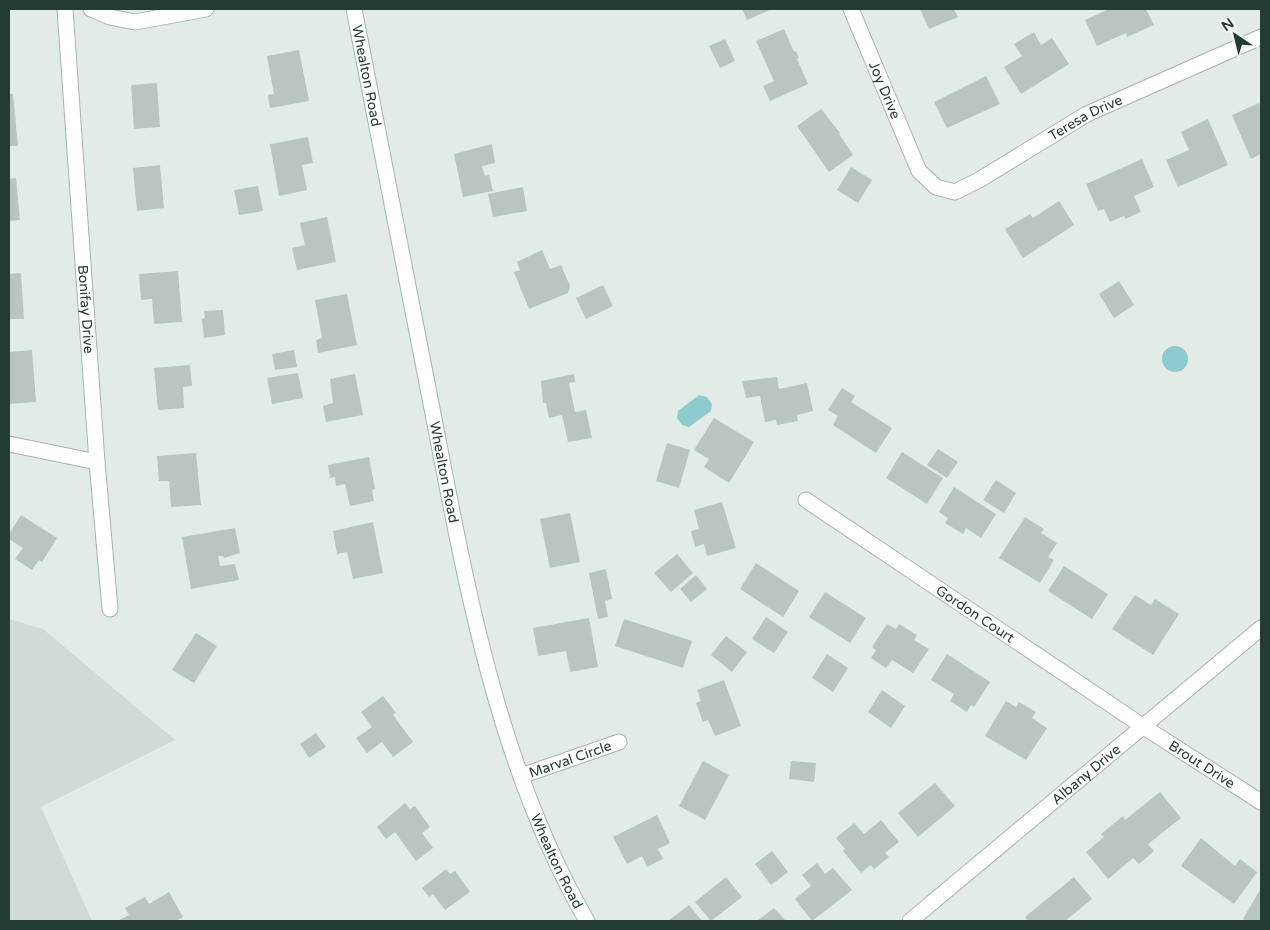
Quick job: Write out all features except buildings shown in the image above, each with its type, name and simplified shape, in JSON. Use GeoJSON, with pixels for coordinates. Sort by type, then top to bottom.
{"type":"FeatureCollection","features":[{"type":"Feature","properties":{"kind":"street","name":"Bonifay Drive"},"geometry":{"type":"LineString","coordinates":[[65,9],[97,462],[110,609]]}},
{"type":"Feature","properties":{"kind":"street"},"geometry":{"type":"LineString","coordinates":[[91,9],[110,17],[135,22],[206,9]]}},
{"type":"Feature","properties":{"kind":"street","name":"Whealton Road"},"geometry":{"type":"LineString","coordinates":[[354,9],[463,568],[502,724],[553,856],[587,921]]}},
{"type":"Feature","properties":{"kind":"street","name":"Joy Drive"},"geometry":{"type":"LineString","coordinates":[[850,9],[919,171]]}},
{"type":"Feature","properties":{"kind":"street","name":"Teresa Drive"},"geometry":{"type":"LineString","coordinates":[[919,171],[936,188],[956,192],[1087,114],[1261,37]]}},
{"type":"Feature","properties":{"kind":"street"},"geometry":{"type":"LineString","coordinates":[[9,444],[97,462]]}},
{"type":"Feature","properties":{"kind":"street","name":"Gordon Court"},"geometry":{"type":"LineString","coordinates":[[806,500],[1144,727]]}},
{"type":"Feature","properties":{"kind":"street","name":"Albany Drive"},"geometry":{"type":"LineString","coordinates":[[910,921],[1261,628]]}},
{"type":"Feature","properties":{"kind":"street","name":"Brout Drive"},"geometry":{"type":"LineString","coordinates":[[1144,727],[1261,802]]}},
{"type":"Feature","properties":{"kind":"street","name":"Marval Circle"},"geometry":{"type":"LineString","coordinates":[[521,776],[619,742]]}},
{"type":"Feature","properties":{"kind":"shaded area"},"geometry":{"type":"Polygon","coordinates":[[[9,619],[43,629],[175,740],[41,807],[92,921],[9,921],[9,619]]]}},
{"type":"Feature","properties":{"kind":"water"},"geometry":{"type":"Polygon","coordinates":[[[1175,346],[1184,350],[1188,359],[1184,368],[1175,372],[1166,368],[1162,359],[1166,350],[1175,346]]]}},
{"type":"Feature","properties":{"kind":"water"},"geometry":{"type":"Polygon","coordinates":[[[699,395],[707,397],[712,404],[711,411],[689,427],[682,425],[677,418],[678,411],[699,395]]]}}]}
